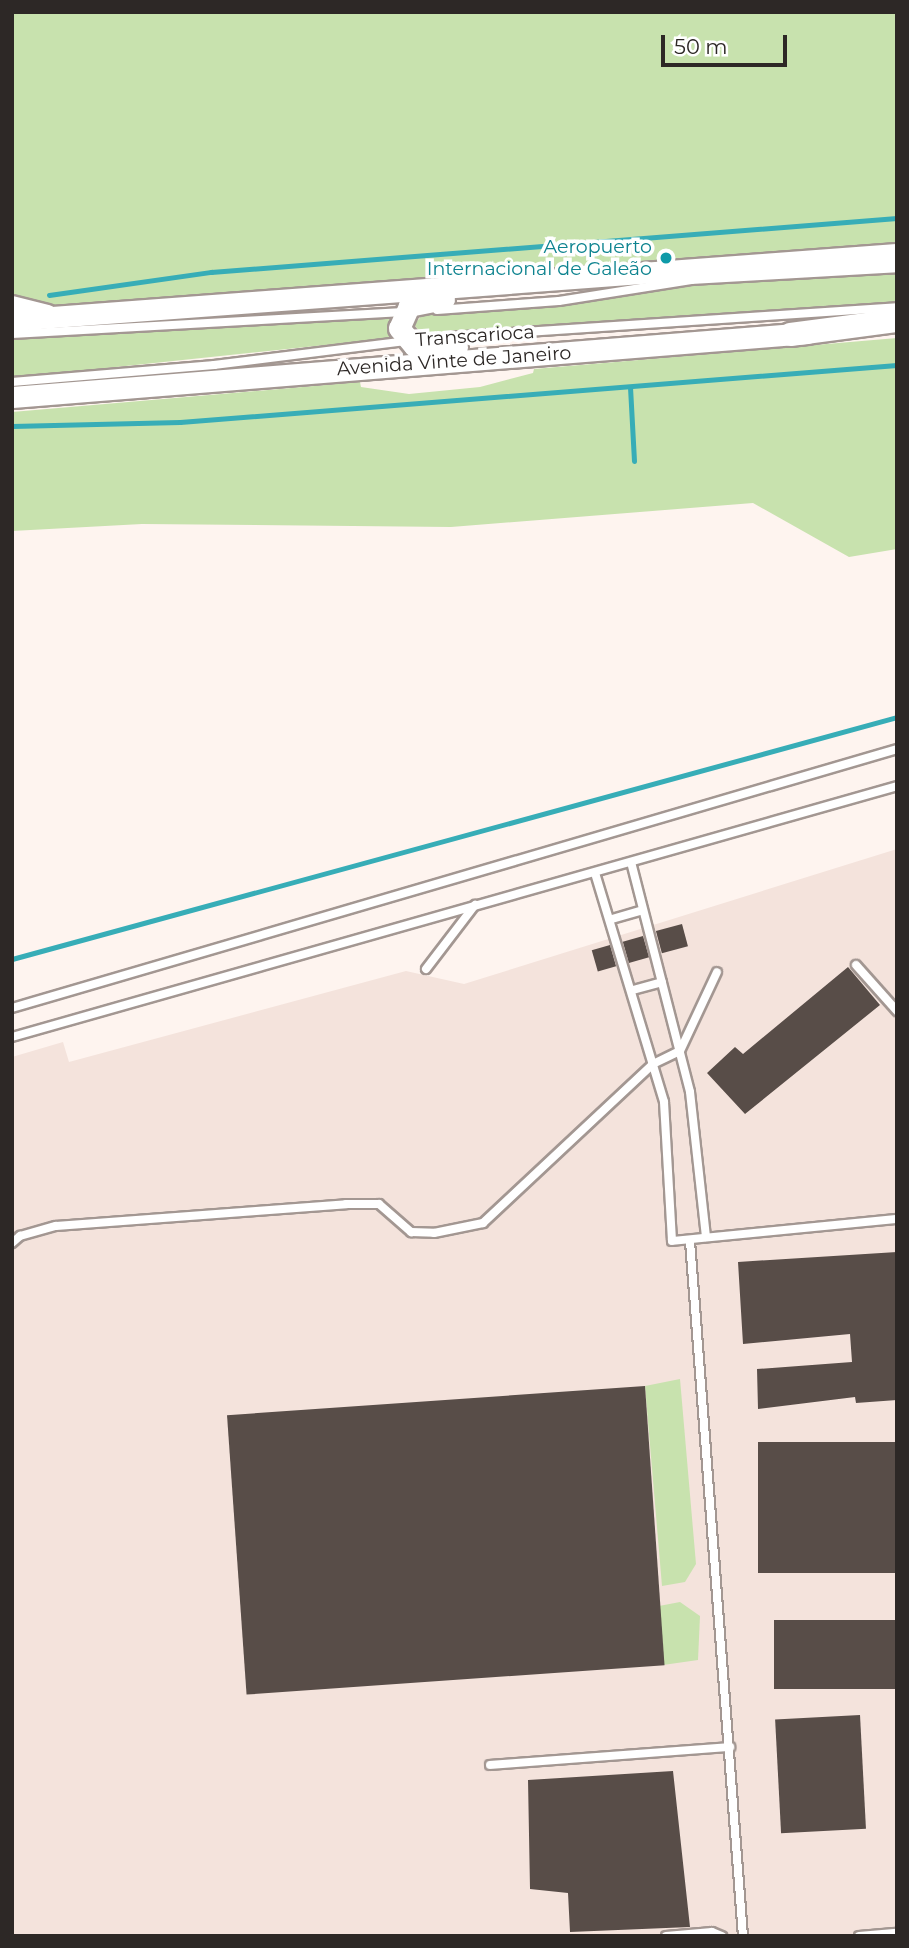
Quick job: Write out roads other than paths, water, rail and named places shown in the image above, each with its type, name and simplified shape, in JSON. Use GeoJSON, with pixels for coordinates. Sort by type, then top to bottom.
{"type":"FeatureCollection","features":[{"type":"Feature","properties":{"kind":"main road"},"geometry":{"type":"LineString","coordinates":[[790,334],[897,320]]}},
{"type":"Feature","properties":{"kind":"street"},"geometry":{"type":"LineString","coordinates":[[12,320],[556,277],[897,254]]}},
{"type":"Feature","properties":{"kind":"street"},"geometry":{"type":"LineString","coordinates":[[556,277],[481,296],[416,302],[404,312],[399,328],[406,341],[423,349],[478,346],[562,353]]}},
{"type":"Feature","properties":{"kind":"street"},"geometry":{"type":"LineString","coordinates":[[12,304],[61,316]]}},
{"type":"Feature","properties":{"kind":"street","name":"Avenida Vinte de Janeiro"},"geometry":{"type":"LineString","coordinates":[[12,397],[790,334],[897,328]]}},
{"type":"Feature","properties":{"kind":"lane","name":"Transcarioca"},"geometry":{"type":"LineString","coordinates":[[12,334],[559,301],[691,280],[897,268]]}},
{"type":"Feature","properties":{"kind":"lane","name":"Transcarioca"},"geometry":{"type":"LineString","coordinates":[[12,382],[214,365],[406,341],[897,307]]}},
{"type":"Feature","properties":{"kind":"lane"},"geometry":{"type":"LineString","coordinates":[[12,1008],[897,749]]}},
{"type":"Feature","properties":{"kind":"lane"},"geometry":{"type":"LineString","coordinates":[[12,1037],[897,786]]}},
{"type":"Feature","properties":{"kind":"lane"},"geometry":{"type":"LineString","coordinates":[[631,862],[690,1092],[706,1237]]}},
{"type":"Feature","properties":{"kind":"lane"},"geometry":{"type":"LineString","coordinates":[[595,873],[612,919],[664,1102],[672,1241],[897,1219]]}},
{"type":"Feature","properties":{"kind":"lane"},"geometry":{"type":"LineString","coordinates":[[426,969],[475,904]]}},
{"type":"Feature","properties":{"kind":"lane"},"geometry":{"type":"LineString","coordinates":[[612,919],[643,910]]}},
{"type":"Feature","properties":{"kind":"lane"},"geometry":{"type":"LineString","coordinates":[[856,965],[897,1011]]}},
{"type":"Feature","properties":{"kind":"lane"},"geometry":{"type":"LineString","coordinates":[[12,1243],[20,1236],[56,1226],[346,1204],[379,1204],[411,1232],[434,1233],[484,1223],[653,1064],[680,1051],[717,972]]}},
{"type":"Feature","properties":{"kind":"lane"},"geometry":{"type":"LineString","coordinates":[[633,990],[662,982]]}},
{"type":"Feature","properties":{"kind":"lane"},"geometry":{"type":"LineString","coordinates":[[690,1241],[743,1936]]}},
{"type":"Feature","properties":{"kind":"lane"},"geometry":{"type":"LineString","coordinates":[[491,1765],[730,1747]]}},
{"type":"Feature","properties":{"kind":"lane"},"geometry":{"type":"LineString","coordinates":[[666,1936],[712,1932],[722,1936]]}},
{"type":"Feature","properties":{"kind":"lane"},"geometry":{"type":"LineString","coordinates":[[859,1936],[897,1933]]}},
{"type":"Feature","properties":{"kind":"waterway"},"geometry":{"type":"LineString","coordinates":[[49,295],[211,272],[897,218]]}},
{"type":"Feature","properties":{"kind":"waterway"},"geometry":{"type":"LineString","coordinates":[[12,426],[180,422],[897,365]]}},
{"type":"Feature","properties":{"kind":"waterway"},"geometry":{"type":"LineString","coordinates":[[630,387],[634,461]]}},
{"type":"Feature","properties":{"kind":"waterway"},"geometry":{"type":"LineString","coordinates":[[12,959],[897,717]]}},
{"type":"Feature","properties":{"kind":"place","name":"Aeropuerto Internacional de Galeão"},"geometry":{"type":"Point","coordinates":[666,258]}}]}
